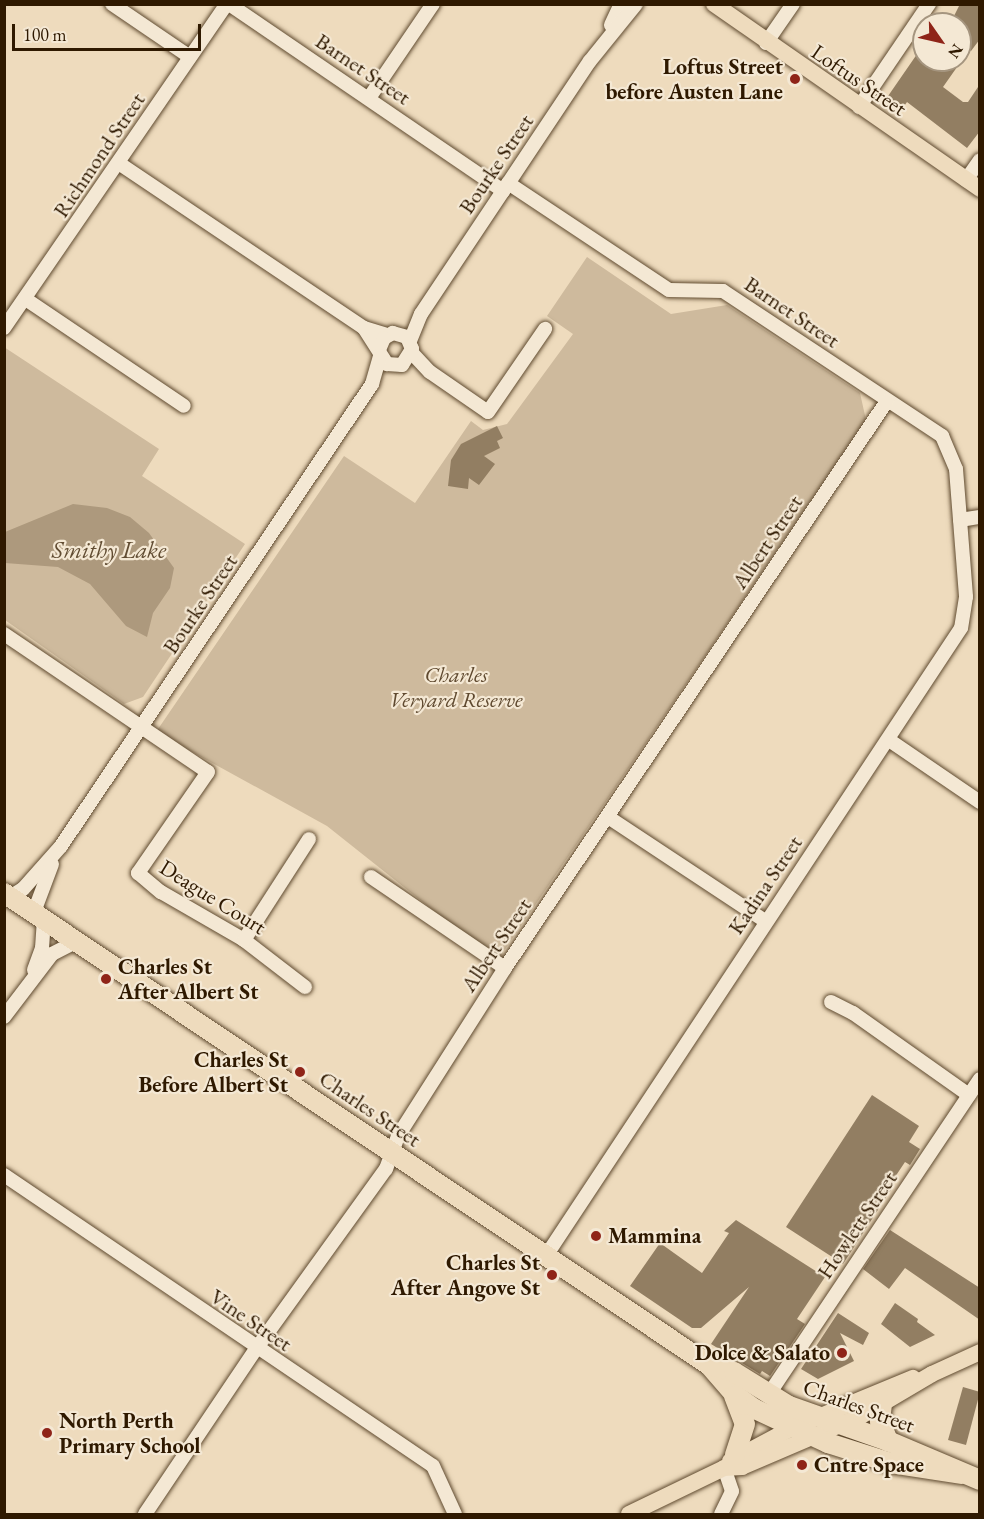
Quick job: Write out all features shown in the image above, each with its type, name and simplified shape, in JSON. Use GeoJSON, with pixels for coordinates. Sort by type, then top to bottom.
{"type":"FeatureCollection","features":[{"type":"Feature","properties":{"kind":"highway","name":"Charles Street"},"geometry":{"type":"LineString","coordinates":[[7,895],[710,1365],[734,1394],[812,1437],[891,1462],[970,1477]]}},
{"type":"Feature","properties":{"kind":"highway","name":"Charles Street"},"geometry":{"type":"LineString","coordinates":[[710,1365],[734,1372],[769,1394],[815,1418],[888,1441],[970,1477]]}},
{"type":"Feature","properties":{"kind":"highway"},"geometry":{"type":"LineString","coordinates":[[729,1462],[745,1424],[734,1394]]}},
{"type":"Feature","properties":{"kind":"highway"},"geometry":{"type":"LineString","coordinates":[[882,1404],[880,1421],[888,1441]]}},
{"type":"Feature","properties":{"kind":"main road","name":"Loftus Street"},"geometry":{"type":"LineString","coordinates":[[712,5],[973,185]]}},
{"type":"Feature","properties":{"kind":"main road"},"geometry":{"type":"LineString","coordinates":[[729,1462],[742,1467],[812,1437],[882,1404],[932,1374],[980,1352]]}},
{"type":"Feature","properties":{"kind":"main road"},"geometry":{"type":"LineString","coordinates":[[628,1515],[792,1428],[903,1381],[932,1374]]}},
{"type":"Feature","properties":{"kind":"street"},"geometry":{"type":"LineString","coordinates":[[112,4],[190,57]]}},
{"type":"Feature","properties":{"kind":"street","name":"Richmond Street"},"geometry":{"type":"LineString","coordinates":[[4,328],[27,300],[228,4]]}},
{"type":"Feature","properties":{"kind":"street","name":"Barnet Street"},"geometry":{"type":"LineString","coordinates":[[228,4],[506,187],[669,290],[723,291],[942,436],[956,470],[960,520]]}},
{"type":"Feature","properties":{"kind":"street"},"geometry":{"type":"LineString","coordinates":[[369,98],[433,4]]}},
{"type":"Feature","properties":{"kind":"street","name":"Bourke Street"},"geometry":{"type":"LineString","coordinates":[[372,384],[400,366],[411,347],[421,314],[605,38],[621,4]]}},
{"type":"Feature","properties":{"kind":"street","name":"Bourke Street"},"geometry":{"type":"LineString","coordinates":[[605,38],[636,4]]}},
{"type":"Feature","properties":{"kind":"street"},"geometry":{"type":"LineString","coordinates":[[766,44],[793,4]]}},
{"type":"Feature","properties":{"kind":"street"},"geometry":{"type":"LineString","coordinates":[[859,108],[929,4]]}},
{"type":"Feature","properties":{"kind":"street"},"geometry":{"type":"LineString","coordinates":[[973,185],[980,160]]}},
{"type":"Feature","properties":{"kind":"street"},"geometry":{"type":"LineString","coordinates":[[120,164],[364,328],[390,334],[411,347],[430,372],[488,412],[545,329]]}},
{"type":"Feature","properties":{"kind":"street"},"geometry":{"type":"LineString","coordinates":[[27,300],[184,406]]}},
{"type":"Feature","properties":{"kind":"street","name":"Bourke Street"},"geometry":{"type":"LineString","coordinates":[[7,895],[23,889],[61,846],[372,384],[379,353],[390,334],[421,314]]}},
{"type":"Feature","properties":{"kind":"street"},"geometry":{"type":"LineString","coordinates":[[364,328],[387,364],[430,372]]}},
{"type":"Feature","properties":{"kind":"street","name":"Albert Street"},"geometry":{"type":"LineString","coordinates":[[145,1515],[256,1350],[338,1239],[386,1169],[391,1153],[424,1092],[887,401]]}},
{"type":"Feature","properties":{"kind":"street"},"geometry":{"type":"LineString","coordinates":[[960,520],[980,517]]}},
{"type":"Feature","properties":{"kind":"street","name":"Kadina Street"},"geometry":{"type":"LineString","coordinates":[[546,1256],[765,921],[890,740],[961,628],[966,597],[960,520]]}},
{"type":"Feature","properties":{"kind":"street"},"geometry":{"type":"LineString","coordinates":[[4,634],[141,729]]}},
{"type":"Feature","properties":{"kind":"street","name":"Deague Court"},"geometry":{"type":"LineString","coordinates":[[141,729],[208,772],[138,873],[161,891],[244,940],[306,987]]}},
{"type":"Feature","properties":{"kind":"street"},"geometry":{"type":"LineString","coordinates":[[890,740],[980,802]]}},
{"type":"Feature","properties":{"kind":"street"},"geometry":{"type":"LineString","coordinates":[[608,817],[765,921]]}},
{"type":"Feature","properties":{"kind":"street"},"geometry":{"type":"LineString","coordinates":[[244,940],[309,839]]}},
{"type":"Feature","properties":{"kind":"street","name":"Bourke Street"},"geometry":{"type":"LineString","coordinates":[[31,978],[42,948],[39,915],[61,846]]}},
{"type":"Feature","properties":{"kind":"street"},"geometry":{"type":"LineString","coordinates":[[370,877],[505,968]]}},
{"type":"Feature","properties":{"kind":"street"},"geometry":{"type":"LineString","coordinates":[[4,1017],[31,978],[52,954],[78,941]]}},
{"type":"Feature","properties":{"kind":"street"},"geometry":{"type":"LineString","coordinates":[[831,1002],[853,1013],[969,1095]]}},
{"type":"Feature","properties":{"kind":"street","name":"Howlett Street"},"geometry":{"type":"LineString","coordinates":[[769,1394],[980,1079]]}},
{"type":"Feature","properties":{"kind":"street","name":"Vine Street"},"geometry":{"type":"LineString","coordinates":[[4,1175],[256,1350],[433,1466],[455,1515]]}},
{"type":"Feature","properties":{"kind":"street"},"geometry":{"type":"LineString","coordinates":[[721,1515],[732,1491],[729,1462]]}},
{"type":"Feature","properties":{"kind":"green space","name":"Charles Veryard Reserve"},"geometry":{"type":"Polygon","coordinates":[[[587,257],[671,314],[727,305],[860,393],[866,420],[497,961],[327,826],[156,732],[344,456],[415,503],[471,421],[483,430],[507,424],[573,334],[547,316],[587,257]]]}},
{"type":"Feature","properties":{"kind":"green space"},"geometry":{"type":"Polygon","coordinates":[[[4,347],[159,449],[142,476],[245,544],[143,697],[124,704],[5,620],[4,347]]]}},
{"type":"Feature","properties":{"kind":"water","name":"Smithy Lake"},"geometry":{"type":"Polygon","coordinates":[[[73,504],[107,508],[130,517],[149,533],[174,568],[170,588],[153,613],[147,637],[126,626],[90,584],[58,567],[5,563],[5,532],[73,504]]]}},
{"type":"Feature","properties":{"kind":"building"},"geometry":{"type":"Polygon","coordinates":[[[960,4],[980,4],[980,39],[972,50],[972,12],[956,12],[960,4]]]}},
{"type":"Feature","properties":{"kind":"building"},"geometry":{"type":"Polygon","coordinates":[[[912,61],[912,72],[954,72],[943,87],[963,102],[968,102],[980,84],[980,131],[967,148],[907,102],[902,109],[886,99],[912,61]]]}},
{"type":"Feature","properties":{"kind":"building"},"geometry":{"type":"Polygon","coordinates":[[[497,426],[503,438],[497,441],[500,448],[484,456],[495,464],[479,485],[469,478],[468,489],[448,486],[451,460],[461,444],[497,426]]]}},
{"type":"Feature","properties":{"kind":"building"},"geometry":{"type":"Polygon","coordinates":[[[872,1095],[919,1126],[909,1142],[920,1149],[910,1165],[905,1162],[889,1186],[892,1188],[843,1264],[786,1227],[872,1095]]]}},
{"type":"Feature","properties":{"kind":"building"},"geometry":{"type":"Polygon","coordinates":[[[736,1220],[825,1277],[797,1319],[805,1324],[770,1376],[762,1371],[760,1374],[711,1344],[749,1287],[701,1328],[692,1328],[630,1286],[660,1243],[702,1273],[729,1233],[724,1231],[736,1220]]]}},
{"type":"Feature","properties":{"kind":"building"},"geometry":{"type":"Polygon","coordinates":[[[890,1230],[980,1288],[980,1320],[905,1268],[889,1289],[863,1269],[890,1230]]]}},
{"type":"Feature","properties":{"kind":"building"},"geometry":{"type":"Polygon","coordinates":[[[895,1303],[918,1319],[917,1322],[935,1335],[910,1347],[881,1324],[895,1303]]]}},
{"type":"Feature","properties":{"kind":"building"},"geometry":{"type":"Polygon","coordinates":[[[838,1313],[869,1333],[863,1345],[840,1333],[854,1361],[818,1379],[801,1369],[838,1313]]]}},
{"type":"Feature","properties":{"kind":"building"},"geometry":{"type":"Polygon","coordinates":[[[963,1387],[980,1392],[966,1445],[948,1440],[963,1387]]]}},
{"type":"Feature","properties":{"kind":"place","name":"Loftus Street before Austen Lane"},"geometry":{"type":"Point","coordinates":[795,79]}},
{"type":"Feature","properties":{"kind":"place","name":"Charles St After Albert St"},"geometry":{"type":"Point","coordinates":[106,979]}},
{"type":"Feature","properties":{"kind":"place","name":"Charles St Before Albert St"},"geometry":{"type":"Point","coordinates":[300,1072]}},
{"type":"Feature","properties":{"kind":"place","name":"Mammina"},"geometry":{"type":"Point","coordinates":[596,1236]}},
{"type":"Feature","properties":{"kind":"place","name":"Charles St After Angove St"},"geometry":{"type":"Point","coordinates":[552,1275]}},
{"type":"Feature","properties":{"kind":"place","name":"Dolce & Salato"},"geometry":{"type":"Point","coordinates":[842,1353]}},
{"type":"Feature","properties":{"kind":"place","name":"North Perth Primary School"},"geometry":{"type":"Point","coordinates":[47,1433]}},
{"type":"Feature","properties":{"kind":"place","name":"Cntre Space"},"geometry":{"type":"Point","coordinates":[802,1465]}}]}
